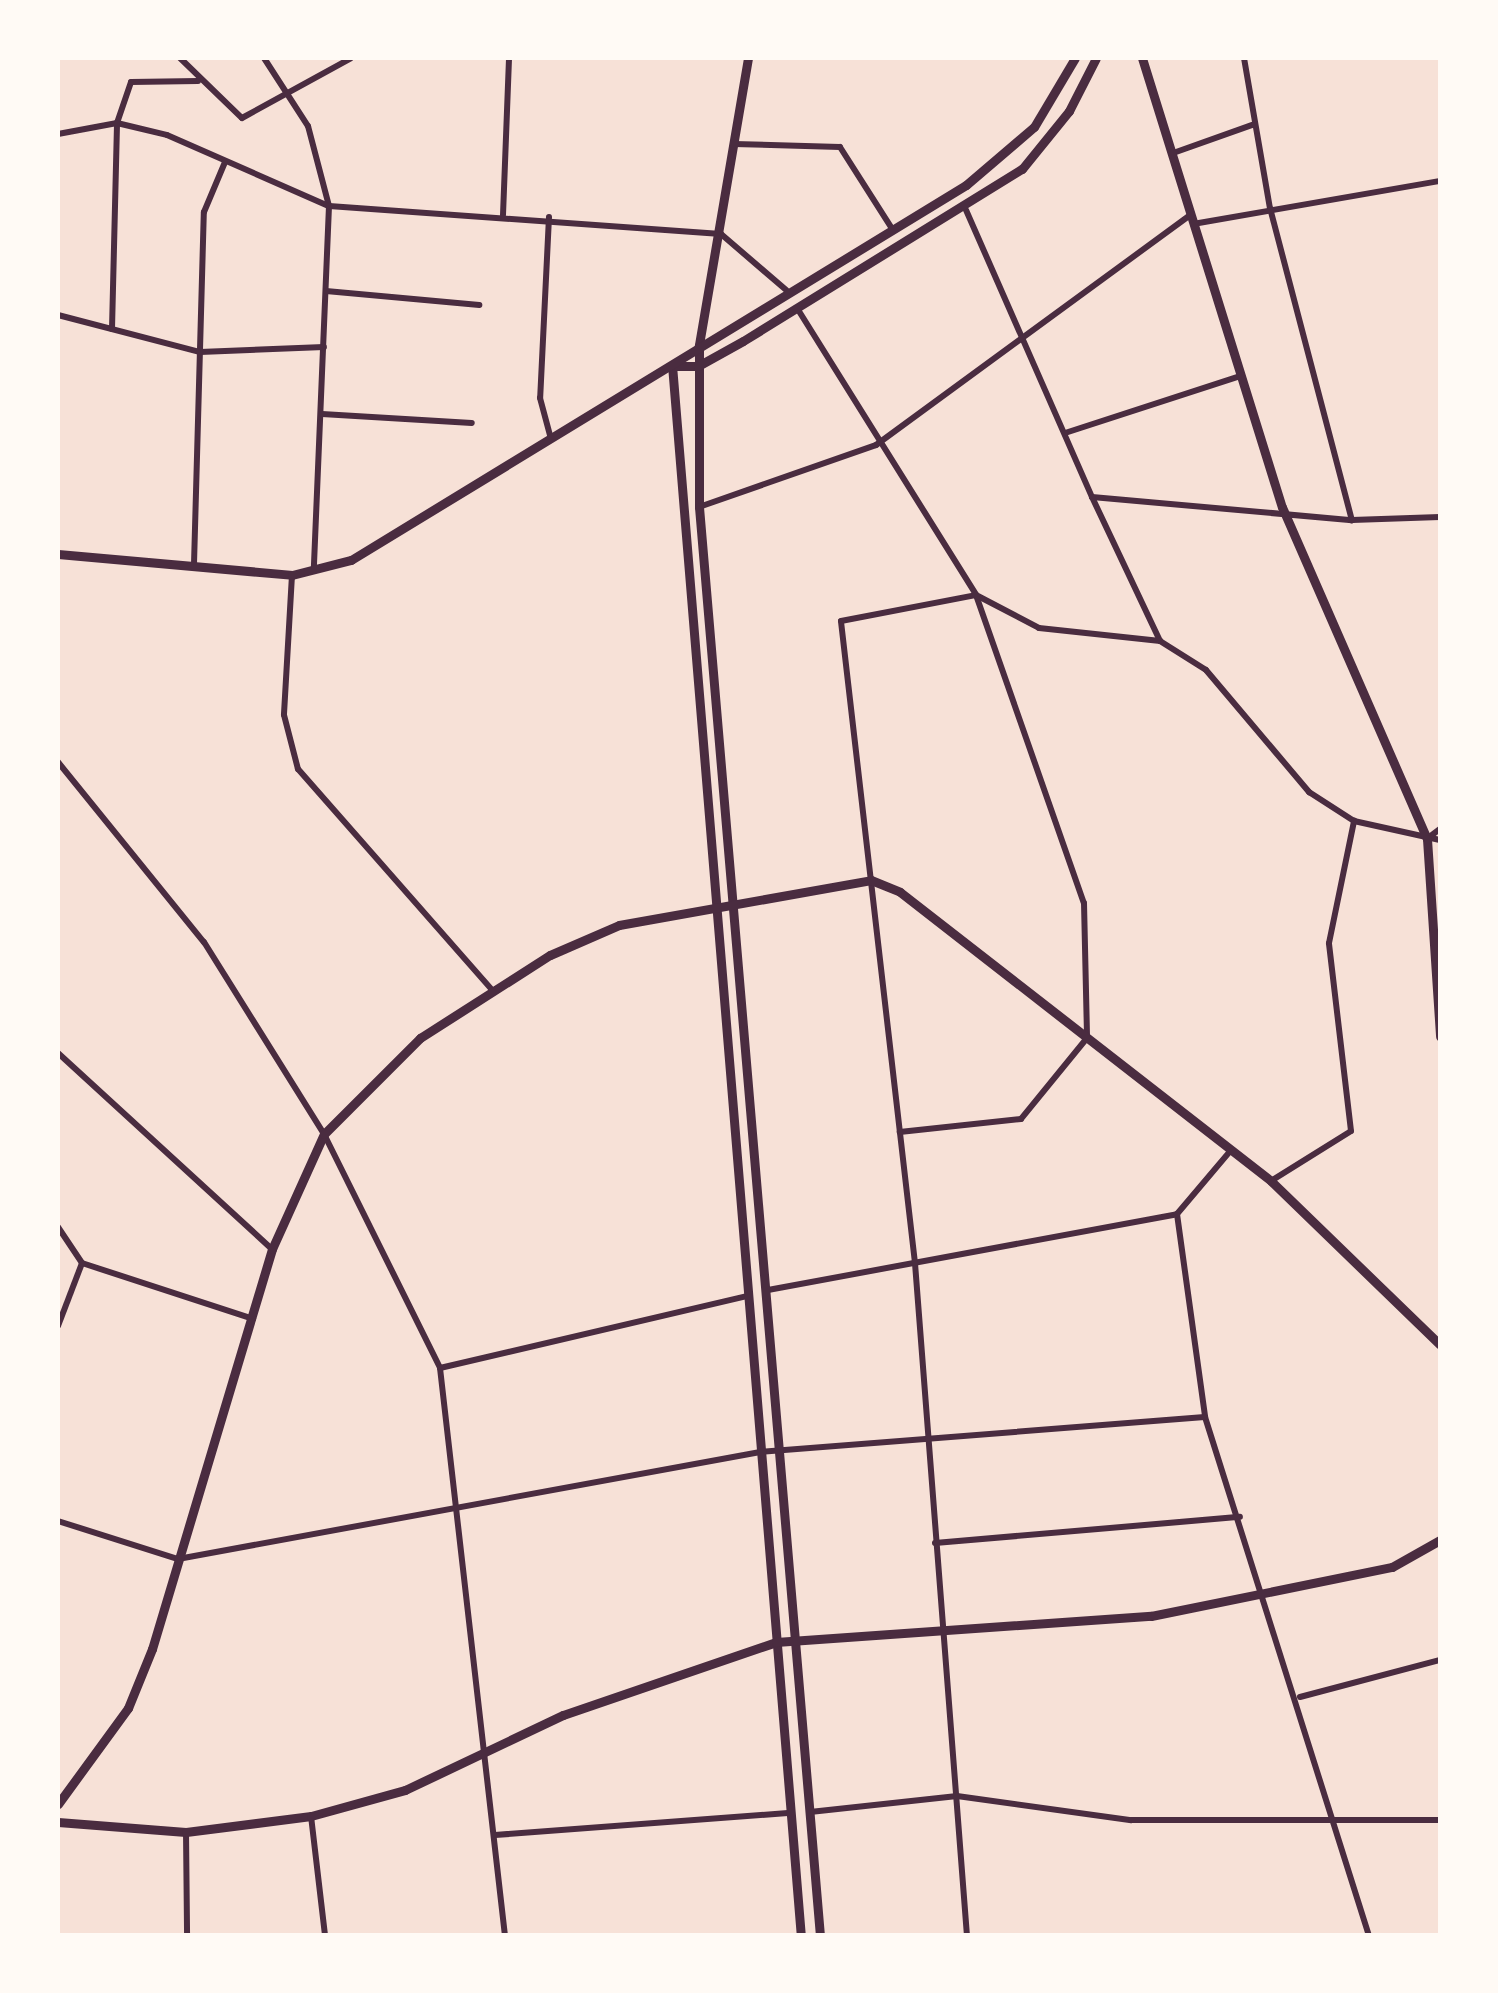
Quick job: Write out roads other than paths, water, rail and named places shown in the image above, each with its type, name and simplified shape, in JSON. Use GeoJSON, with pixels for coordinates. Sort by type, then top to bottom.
{"type":"FeatureCollection","features":[{"type":"Feature","properties":{"kind":"street"},"geometry":{"type":"LineString","coordinates":[[180,58],[198,81],[242,118],[351,58]]}},
{"type":"Feature","properties":{"kind":"street"},"geometry":{"type":"LineString","coordinates":[[264,58],[289,90],[322,160],[328,206],[314,570]]}},
{"type":"Feature","properties":{"kind":"street"},"geometry":{"type":"LineString","coordinates":[[503,215],[510,58]]}},
{"type":"Feature","properties":{"kind":"street"},"geometry":{"type":"LineString","coordinates":[[748,58],[700,346],[699,507],[783,1450],[820,1936]]}},
{"type":"Feature","properties":{"kind":"street"},"geometry":{"type":"LineString","coordinates":[[58,554],[292,575],[398,536],[1011,151],[1076,58]]}},
{"type":"Feature","properties":{"kind":"street"},"geometry":{"type":"LineString","coordinates":[[672,366],[698,366],[966,210],[1046,141],[1096,58]]}},
{"type":"Feature","properties":{"kind":"street"},"geometry":{"type":"LineString","coordinates":[[1142,58],[1176,152],[1191,220],[1282,507],[1427,839],[1440,1037]]}},
{"type":"Feature","properties":{"kind":"street"},"geometry":{"type":"LineString","coordinates":[[1244,58],[1252,125],[1270,208],[1352,520]]}},
{"type":"Feature","properties":{"kind":"street"},"geometry":{"type":"LineString","coordinates":[[112,328],[117,124],[131,82],[198,81]]}},
{"type":"Feature","properties":{"kind":"street"},"geometry":{"type":"LineString","coordinates":[[58,134],[117,124],[225,162],[328,206],[549,217],[720,234],[786,290]]}},
{"type":"Feature","properties":{"kind":"street"},"geometry":{"type":"LineString","coordinates":[[1176,152],[1252,125]]}},
{"type":"Feature","properties":{"kind":"street"},"geometry":{"type":"LineString","coordinates":[[732,144],[840,146],[892,227]]}},
{"type":"Feature","properties":{"kind":"street"},"geometry":{"type":"LineString","coordinates":[[194,564],[204,212],[225,162]]}},
{"type":"Feature","properties":{"kind":"street"},"geometry":{"type":"LineString","coordinates":[[699,507],[876,446],[1191,220],[1440,181]]}},
{"type":"Feature","properties":{"kind":"street"},"geometry":{"type":"LineString","coordinates":[[966,210],[1160,641]]}},
{"type":"Feature","properties":{"kind":"street"},"geometry":{"type":"LineString","coordinates":[[549,217],[540,398],[552,441]]}},
{"type":"Feature","properties":{"kind":"street"},"geometry":{"type":"LineString","coordinates":[[326,291],[479,305]]}},
{"type":"Feature","properties":{"kind":"street"},"geometry":{"type":"LineString","coordinates":[[797,308],[876,446],[976,594],[1084,903],[1088,1038],[1021,1119],[900,1132]]}},
{"type":"Feature","properties":{"kind":"street"},"geometry":{"type":"LineString","coordinates":[[58,315],[200,352],[324,348]]}},
{"type":"Feature","properties":{"kind":"street"},"geometry":{"type":"LineString","coordinates":[[672,366],[801,1936]]}},
{"type":"Feature","properties":{"kind":"street"},"geometry":{"type":"LineString","coordinates":[[1065,433],[1240,376]]}},
{"type":"Feature","properties":{"kind":"street"},"geometry":{"type":"LineString","coordinates":[[322,414],[472,423]]}},
{"type":"Feature","properties":{"kind":"street"},"geometry":{"type":"LineString","coordinates":[[1092,497],[1282,507],[1352,520],[1440,517]]}},
{"type":"Feature","properties":{"kind":"street"},"geometry":{"type":"LineString","coordinates":[[292,575],[284,715],[298,769],[492,989]]}},
{"type":"Feature","properties":{"kind":"street"},"geometry":{"type":"LineString","coordinates":[[967,1936],[914,1263],[841,621],[976,594],[1039,628],[1160,641],[1206,670],[1309,792],[1354,821],[1440,840]]}},
{"type":"Feature","properties":{"kind":"street"},"geometry":{"type":"LineString","coordinates":[[58,762],[204,942],[324,1134],[440,1368],[505,1936]]}},
{"type":"Feature","properties":{"kind":"street"},"geometry":{"type":"LineString","coordinates":[[1272,1181],[1351,1131],[1330,944],[1354,821]]}},
{"type":"Feature","properties":{"kind":"street"},"geometry":{"type":"LineString","coordinates":[[1427,839],[1440,829]]}},
{"type":"Feature","properties":{"kind":"street"},"geometry":{"type":"LineString","coordinates":[[58,1804],[128,1708],[254,1319],[272,1250],[324,1134],[364,1084],[492,989],[619,925],[870,880],[900,892],[1272,1181],[1440,1344]]}},
{"type":"Feature","properties":{"kind":"street"},"geometry":{"type":"LineString","coordinates":[[58,1053],[272,1250]]}},
{"type":"Feature","properties":{"kind":"street"},"geometry":{"type":"LineString","coordinates":[[768,1290],[1177,1214],[1231,1150]]}},
{"type":"Feature","properties":{"kind":"street"},"geometry":{"type":"LineString","coordinates":[[1177,1214],[1205,1417],[1300,1698],[1369,1936]]}},
{"type":"Feature","properties":{"kind":"street"},"geometry":{"type":"LineString","coordinates":[[58,1227],[82,1262],[254,1319]]}},
{"type":"Feature","properties":{"kind":"street"},"geometry":{"type":"LineString","coordinates":[[58,1326],[82,1262]]}},
{"type":"Feature","properties":{"kind":"street"},"geometry":{"type":"LineString","coordinates":[[440,1368],[746,1296]]}},
{"type":"Feature","properties":{"kind":"street"},"geometry":{"type":"LineString","coordinates":[[58,1522],[178,1559],[760,1452],[928,1446],[1205,1417]]}},
{"type":"Feature","properties":{"kind":"street"},"geometry":{"type":"LineString","coordinates":[[935,1544],[1240,1517]]}},
{"type":"Feature","properties":{"kind":"street"},"geometry":{"type":"LineString","coordinates":[[58,1822],[186,1832],[311,1816],[404,1790],[562,1715],[776,1642],[1151,1616],[1392,1566],[1440,1540]]}},
{"type":"Feature","properties":{"kind":"street"},"geometry":{"type":"LineString","coordinates":[[1300,1698],[1440,1660]]}},
{"type":"Feature","properties":{"kind":"street"},"geometry":{"type":"LineString","coordinates":[[810,1812],[957,1796],[1131,1820],[1440,1820]]}},
{"type":"Feature","properties":{"kind":"street"},"geometry":{"type":"LineString","coordinates":[[495,1835],[791,1813]]}},
{"type":"Feature","properties":{"kind":"street"},"geometry":{"type":"LineString","coordinates":[[311,1816],[324,1936]]}},
{"type":"Feature","properties":{"kind":"street"},"geometry":{"type":"LineString","coordinates":[[186,1832],[186,1936]]}}]}
